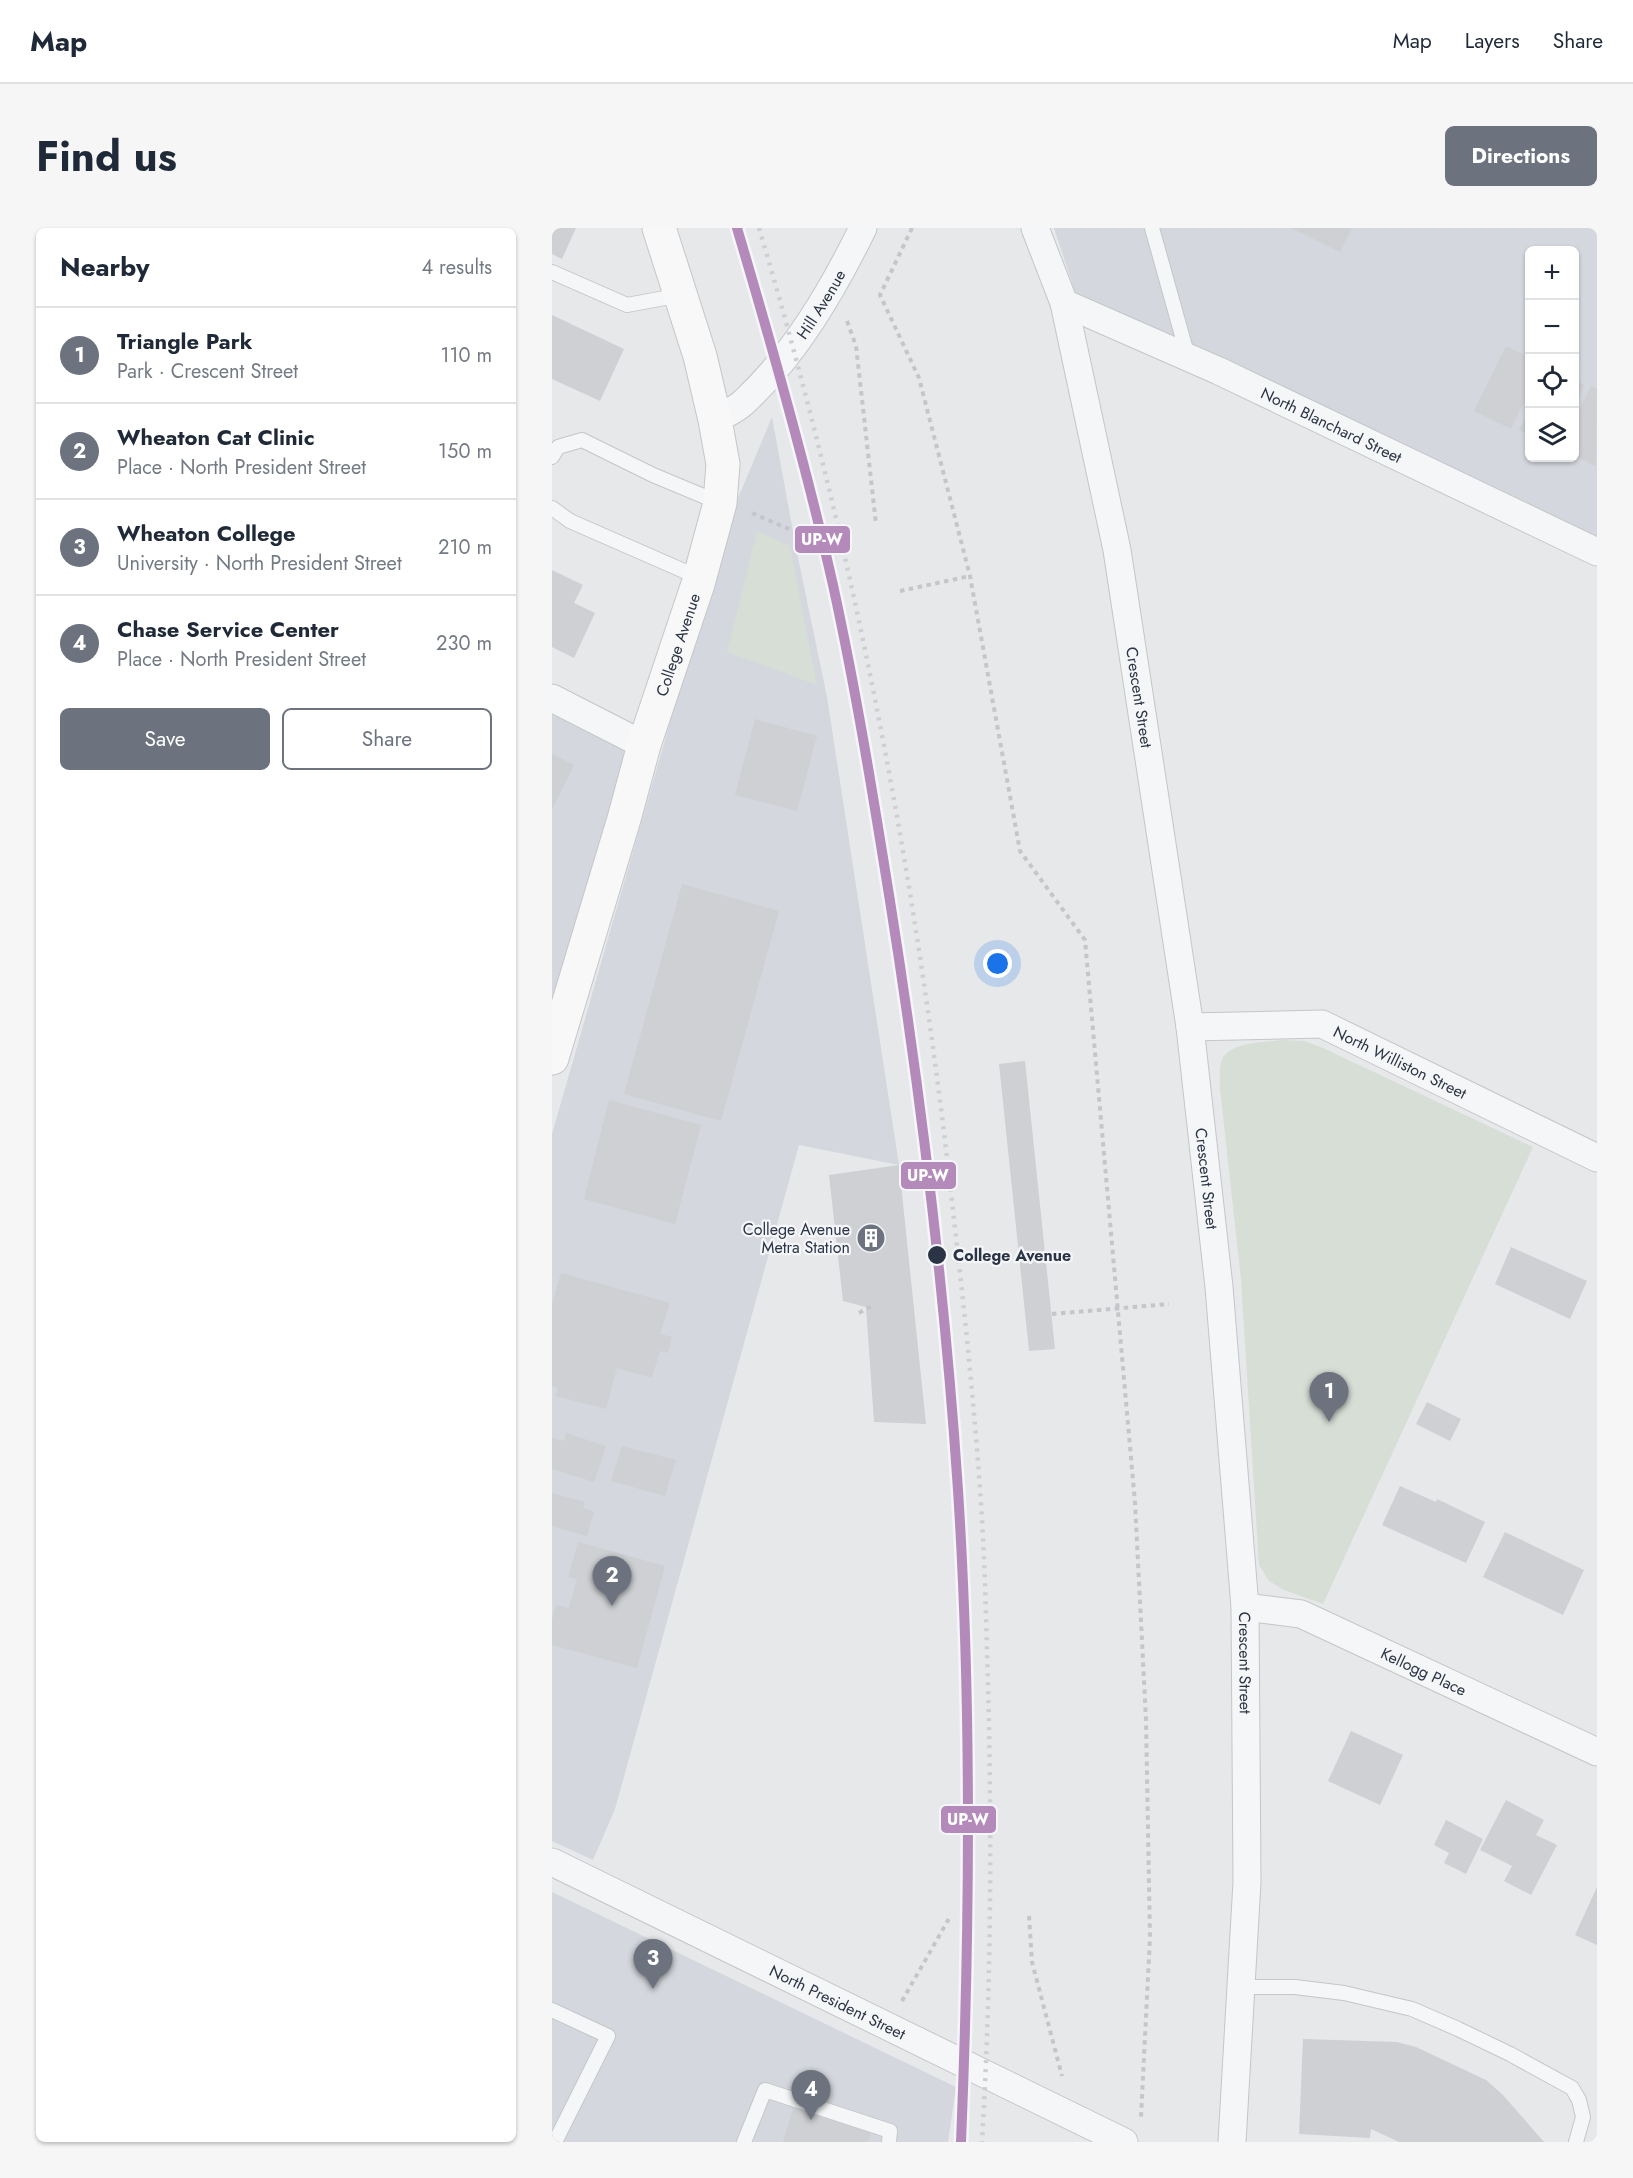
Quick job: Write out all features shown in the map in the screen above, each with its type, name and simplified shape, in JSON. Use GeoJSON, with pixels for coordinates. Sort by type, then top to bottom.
{"type":"FeatureCollection","features":[{"type":"Feature","properties":{"kind":"street","name":"College Avenue"},"geometry":{"type":"LineString","coordinates":[[552,1058],[644,745],[700,578],[720,503],[723,464],[715,420],[699,356],[659,228]]}},
{"type":"Feature","properties":{"kind":"street","name":"Hill Avenue"},"geometry":{"type":"LineString","coordinates":[[715,420],[745,402],[778,366],[834,282],[863,228]]}},
{"type":"Feature","properties":{"kind":"street","name":"Crescent Street"},"geometry":{"type":"LineString","coordinates":[[1035,228],[1064,303],[1117,550],[1190,1027],[1219,1287],[1245,1607],[1246,1882],[1232,2142]]}},
{"type":"Feature","properties":{"kind":"street","name":"North Blanchard Street"},"geometry":{"type":"LineString","coordinates":[[1064,303],[1188,357],[1597,552]]}},
{"type":"Feature","properties":{"kind":"street"},"geometry":{"type":"LineString","coordinates":[[552,699],[644,745]]}},
{"type":"Feature","properties":{"kind":"street","name":"North Williston Street"},"geometry":{"type":"LineString","coordinates":[[1190,1027],[1322,1024],[1597,1158]]}},
{"type":"Feature","properties":{"kind":"street","name":"Kellogg Place"},"geometry":{"type":"LineString","coordinates":[[1245,1607],[1301,1614],[1597,1752]]}},
{"type":"Feature","properties":{"kind":"street","name":"North President Street"},"geometry":{"type":"LineString","coordinates":[[552,1862],[1124,2142]]}},
{"type":"Feature","properties":{"kind":"lane"},"geometry":{"type":"LineString","coordinates":[[1152,228],[1188,357]]}},
{"type":"Feature","properties":{"kind":"lane"},"geometry":{"type":"LineString","coordinates":[[552,272],[627,305],[681,295]]}},
{"type":"Feature","properties":{"kind":"lane"},"geometry":{"type":"LineString","coordinates":[[552,457],[558,447],[582,440],[653,475],[720,503]]}},
{"type":"Feature","properties":{"kind":"lane"},"geometry":{"type":"LineString","coordinates":[[552,508],[570,521],[700,578]]}},
{"type":"Feature","properties":{"kind":"lane"},"geometry":{"type":"LineString","coordinates":[[1241,1987],[1296,1987],[1344,1993],[1388,2002],[1412,2009],[1479,2039],[1572,2088],[1579,2100],[1583,2117],[1575,2142]]}},
{"type":"Feature","properties":{"kind":"lane"},"geometry":{"type":"LineString","coordinates":[[552,2010],[608,2036],[555,2142]]}},
{"type":"Feature","properties":{"kind":"lane"},"geometry":{"type":"LineString","coordinates":[[744,2142],[765,2090],[890,2131],[889,2142]]}},
{"type":"Feature","properties":{"kind":"path"},"geometry":{"type":"LineString","coordinates":[[912,228],[880,296],[919,378],[970,576],[1020,851],[1085,940],[1135,1503],[1146,1720],[1150,1937],[1142,2105]]}},
{"type":"Feature","properties":{"kind":"path"},"geometry":{"type":"LineString","coordinates":[[856,346],[876,524]]}},
{"type":"Feature","properties":{"kind":"path"},"geometry":{"type":"LineString","coordinates":[[752,513],[798,533],[803,546]]}},
{"type":"Feature","properties":{"kind":"path"},"geometry":{"type":"LineString","coordinates":[[900,591],[970,576]]}},
{"type":"Feature","properties":{"kind":"path"},"geometry":{"type":"LineString","coordinates":[[859,1313],[875,1304]]}},
{"type":"Feature","properties":{"kind":"path"},"geometry":{"type":"LineString","coordinates":[[1052,1314],[1169,1304]]}},
{"type":"Feature","properties":{"kind":"path"},"geometry":{"type":"LineString","coordinates":[[909,1990],[951,1915]]}},
{"type":"Feature","properties":{"kind":"path"},"geometry":{"type":"LineString","coordinates":[[1029,1916],[1032,1962],[1059,2064]]}},
{"type":"Feature","properties":{"kind":"shaded area"},"geometry":{"type":"Polygon","coordinates":[[[1054,228],[1597,228],[1597,538],[1075,292],[1054,228]]]}},
{"type":"Feature","properties":{"kind":"shaded area"},"geometry":{"type":"Polygon","coordinates":[[[772,417],[827,697],[899,1165],[799,1145],[615,1809],[593,1860],[552,1841],[552,1134],[726,527],[772,417]]]}},
{"type":"Feature","properties":{"kind":"shaded area"},"geometry":{"type":"Polygon","coordinates":[[[757,531],[790,546],[817,685],[727,652],[757,531]]]}},
{"type":"Feature","properties":{"kind":"shaded area"},"geometry":{"type":"Polygon","coordinates":[[[552,712],[627,749],[552,1023],[552,712]]]}},
{"type":"Feature","properties":{"kind":"shaded area"},"geometry":{"type":"Polygon","coordinates":[[[1282,1040],[1304,1041],[1323,1048],[1533,1147],[1323,1604],[1284,1590],[1269,1581],[1259,1565],[1241,1279],[1220,1089],[1221,1064],[1229,1051],[1243,1045],[1282,1040]]]}},
{"type":"Feature","properties":{"kind":"shaded area"},"geometry":{"type":"Polygon","coordinates":[[[552,1892],[956,2087],[948,2142],[552,2142],[552,1892]]]}},
{"type":"Feature","properties":{"kind":"building"},"geometry":{"type":"Polygon","coordinates":[[[552,228],[576,228],[562,259],[552,254],[552,228]]]}},
{"type":"Feature","properties":{"kind":"building"},"geometry":{"type":"Polygon","coordinates":[[[1291,228],[1352,228],[1340,252],[1291,228]]]}},
{"type":"Feature","properties":{"kind":"building"},"geometry":{"type":"Polygon","coordinates":[[[552,315],[624,349],[600,401],[552,379],[552,315]]]}},
{"type":"Feature","properties":{"kind":"building"},"geometry":{"type":"Polygon","coordinates":[[[1506,346],[1525,355],[1525,400],[1511,429],[1474,411],[1506,346]]]}},
{"type":"Feature","properties":{"kind":"building"},"geometry":{"type":"Polygon","coordinates":[[[1579,382],[1584,385],[1579,396],[1579,382]]]}},
{"type":"Feature","properties":{"kind":"building"},"geometry":{"type":"Polygon","coordinates":[[[1591,386],[1597,389],[1596,466],[1579,458],[1579,411],[1591,386]]]}},
{"type":"Feature","properties":{"kind":"building"},"geometry":{"type":"Polygon","coordinates":[[[1525,419],[1525,433],[1519,430],[1525,419]]]}},
{"type":"Feature","properties":{"kind":"building"},"geometry":{"type":"Polygon","coordinates":[[[552,570],[583,585],[574,603],[595,613],[574,658],[552,647],[552,570]]]}},
{"type":"Feature","properties":{"kind":"building"},"geometry":{"type":"Polygon","coordinates":[[[755,719],[817,736],[797,811],[735,795],[755,719]]]}},
{"type":"Feature","properties":{"kind":"building"},"geometry":{"type":"Polygon","coordinates":[[[552,754],[574,765],[552,809],[552,754]]]}},
{"type":"Feature","properties":{"kind":"building"},"geometry":{"type":"Polygon","coordinates":[[[682,884],[779,911],[721,1121],[624,1094],[682,884]]]}},
{"type":"Feature","properties":{"kind":"building"},"geometry":{"type":"Polygon","coordinates":[[[1025,1061],[1055,1349],[1029,1351],[999,1064],[1025,1061]]]}},
{"type":"Feature","properties":{"kind":"building"},"geometry":{"type":"Polygon","coordinates":[[[609,1100],[701,1125],[675,1224],[584,1199],[609,1100]]]}},
{"type":"Feature","properties":{"kind":"building","name":"College Avenue Metra Station"},"geometry":{"type":"Polygon","coordinates":[[[899,1165],[926,1424],[874,1422],[866,1307],[843,1301],[829,1175],[899,1165]]]}},
{"type":"Feature","properties":{"kind":"building"},"geometry":{"type":"Polygon","coordinates":[[[1511,1247],[1587,1281],[1570,1319],[1495,1284],[1511,1247]]]}},
{"type":"Feature","properties":{"kind":"building"},"geometry":{"type":"Polygon","coordinates":[[[561,1273],[670,1303],[660,1334],[672,1337],[668,1353],[660,1351],[652,1378],[617,1368],[606,1409],[555,1396],[558,1388],[552,1386],[552,1304],[561,1273]]]}},
{"type":"Feature","properties":{"kind":"building"},"geometry":{"type":"Polygon","coordinates":[[[1427,1402],[1461,1419],[1450,1441],[1416,1424],[1427,1402]]]}},
{"type":"Feature","properties":{"kind":"building"},"geometry":{"type":"Polygon","coordinates":[[[566,1433],[606,1446],[594,1482],[552,1469],[552,1438],[564,1441],[566,1433]]]}},
{"type":"Feature","properties":{"kind":"building"},"geometry":{"type":"Polygon","coordinates":[[[622,1446],[676,1460],[665,1496],[611,1481],[622,1446]]]}},
{"type":"Feature","properties":{"kind":"building"},"geometry":{"type":"Polygon","coordinates":[[[1400,1486],[1436,1502],[1437,1499],[1485,1522],[1466,1563],[1382,1525],[1400,1486]]]}},
{"type":"Feature","properties":{"kind":"building"},"geometry":{"type":"Polygon","coordinates":[[[552,1493],[585,1502],[583,1508],[594,1512],[587,1536],[552,1526],[552,1493]]]}},
{"type":"Feature","properties":{"kind":"building"},"geometry":{"type":"Polygon","coordinates":[[[1505,1532],[1584,1570],[1563,1615],[1483,1577],[1505,1532]]]}},
{"type":"Feature","properties":{"kind":"building"},"geometry":{"type":"Polygon","coordinates":[[[578,1542],[665,1566],[637,1668],[552,1645],[552,1620],[556,1605],[569,1608],[577,1579],[568,1577],[578,1542]]]}},
{"type":"Feature","properties":{"kind":"building"},"geometry":{"type":"Polygon","coordinates":[[[1351,1731],[1403,1755],[1380,1805],[1328,1781],[1351,1731]]]}},
{"type":"Feature","properties":{"kind":"building"},"geometry":{"type":"Polygon","coordinates":[[[1506,1800],[1544,1820],[1536,1835],[1557,1845],[1531,1895],[1504,1881],[1512,1866],[1480,1850],[1506,1800]]]}},
{"type":"Feature","properties":{"kind":"building"},"geometry":{"type":"Polygon","coordinates":[[[1446,1820],[1483,1839],[1466,1874],[1444,1863],[1449,1853],[1434,1845],[1446,1820]]]}},
{"type":"Feature","properties":{"kind":"building"},"geometry":{"type":"Polygon","coordinates":[[[1597,1887],[1597,1945],[1575,1935],[1597,1887]]]}},
{"type":"Feature","properties":{"kind":"building"},"geometry":{"type":"Polygon","coordinates":[[[1303,2039],[1397,2042],[1416,2047],[1486,2080],[1503,2095],[1544,2142],[1399,2142],[1371,2129],[1370,2138],[1299,2134],[1303,2039]]]}},
{"type":"Feature","properties":{"kind":"building"},"geometry":{"type":"Polygon","coordinates":[[[793,2109],[871,2132],[868,2142],[783,2142],[793,2109]]]}},
{"type":"Feature","properties":{"kind":"railway"},"geometry":{"type":"LineString","coordinates":[[759,228],[794,351],[825,474],[880,724],[923,976],[955,1229],[978,1457],[986,1612],[990,1913],[982,2142]]}},
{"type":"Feature","properties":{"kind":"transit line","name":"UP-W"},"geometry":{"type":"LineString","coordinates":[[737,228],[800,450],[841,624],[864,743],[890,901],[931,1195],[953,1416],[966,1653],[968,1898],[961,2142]]}},
{"type":"Feature","properties":{"kind":"place","name":"College Avenue Metra Station"},"geometry":{"type":"Point","coordinates":[871,1238]}},
{"type":"Feature","properties":{"kind":"place","name":"College Avenue"},"geometry":{"type":"Point","coordinates":[937,1255]}},
{"type":"Feature","properties":{"kind":"place","name":"Triangle Park"},"geometry":{"type":"Point","coordinates":[1329,1422]}},
{"type":"Feature","properties":{"kind":"place","name":"Wheaton Cat Clinic"},"geometry":{"type":"Point","coordinates":[612,1606]}},
{"type":"Feature","properties":{"kind":"place","name":"Wheaton College"},"geometry":{"type":"Point","coordinates":[653,1989]}},
{"type":"Feature","properties":{"kind":"place","name":"Chase Service Center"},"geometry":{"type":"Point","coordinates":[811,2120]}}]}
